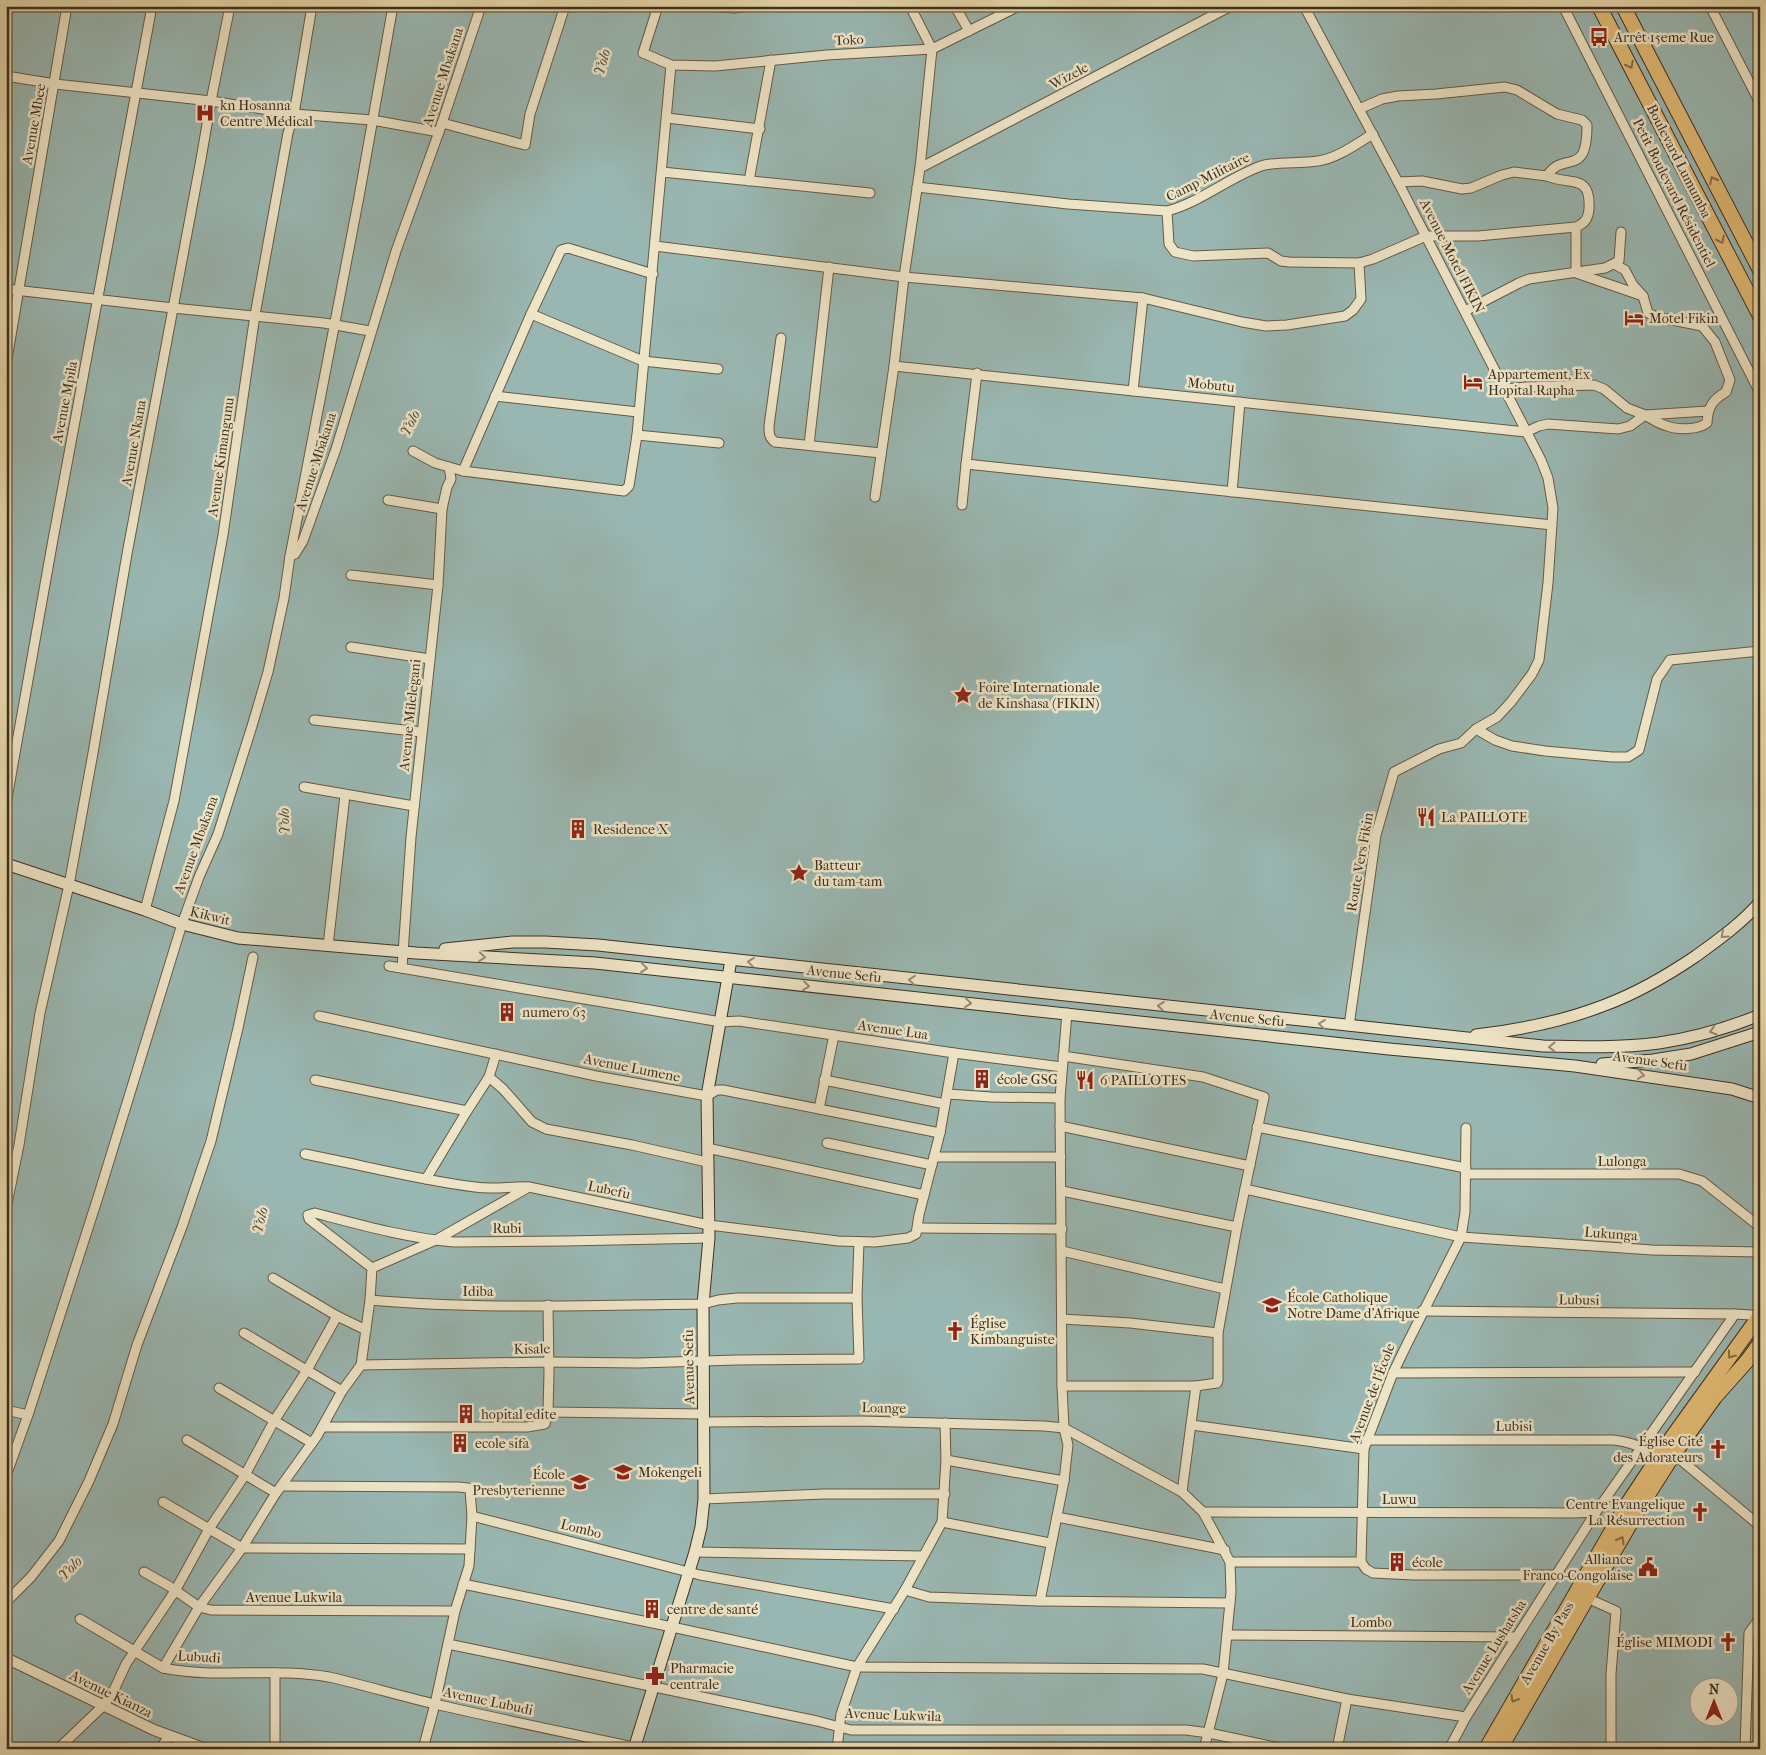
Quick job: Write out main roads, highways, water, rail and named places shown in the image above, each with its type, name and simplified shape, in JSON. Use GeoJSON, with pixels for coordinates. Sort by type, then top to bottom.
{"type":"FeatureCollection","features":[{"type":"Feature","properties":{"kind":"highway","name":"Boulevard Lumumba"},"geometry":{"type":"LineString","coordinates":[[1599,6],[1760,316]]}},
{"type":"Feature","properties":{"kind":"highway","name":"Boulevard Lumumba"},"geometry":{"type":"LineString","coordinates":[[1623,6],[1760,270]]}},
{"type":"Feature","properties":{"kind":"highway","name":"Avenue By Pass"},"geometry":{"type":"LineString","coordinates":[[1486,1749],[1626,1506],[1666,1452],[1759,1316]]}},
{"type":"Feature","properties":{"kind":"highway","name":"Avenue By Pass"},"geometry":{"type":"LineString","coordinates":[[1500,1749],[1637,1512],[1666,1452],[1760,1343]]}},
{"type":"Feature","properties":{"kind":"main road","name":"Kikwit"},"geometry":{"type":"LineString","coordinates":[[6,864],[182,924],[238,938],[416,952]]}},
{"type":"Feature","properties":{"kind":"main road"},"geometry":{"type":"LineString","coordinates":[[1455,1037],[1507,1031],[1582,1013],[1606,1005],[1684,964],[1716,942],[1760,902]]}},
{"type":"Feature","properties":{"kind":"main road","name":"Avenue Sefu"},"geometry":{"type":"LineString","coordinates":[[416,952],[512,942],[598,945],[1455,1037]]}},
{"type":"Feature","properties":{"kind":"main road","name":"Avenue Sefu"},"geometry":{"type":"LineString","coordinates":[[416,952],[595,963],[1404,1050],[1575,1066],[1732,1089],[1760,1098]]}},
{"type":"Feature","properties":{"kind":"main road","name":"Avenue Sefu"},"geometry":{"type":"LineString","coordinates":[[637,1748],[701,1527],[704,1499],[703,1304],[709,1238],[707,1096],[731,960]]}},
{"type":"Feature","properties":{"kind":"main road"},"geometry":{"type":"LineString","coordinates":[[1455,1037],[1543,1046],[1660,1043],[1714,1031],[1760,1016]]}},
{"type":"Feature","properties":{"kind":"main road"},"geometry":{"type":"LineString","coordinates":[[1404,1050],[1406,1032]]}},
{"type":"Feature","properties":{"kind":"main road"},"geometry":{"type":"LineString","coordinates":[[1575,1066],[1653,1060],[1691,1054],[1760,1032]]}},
{"type":"Feature","properties":{"kind":"water","name":"Yolo"},"geometry":{"type":"Polygon","coordinates":[[[6,6],[1760,6],[1760,1749],[6,1749],[6,6]]]}},
{"type":"Feature","properties":{"kind":"place","name":"Arrêt 15eme Rue"},"geometry":{"type":"Point","coordinates":[1599,37]}},
{"type":"Feature","properties":{"kind":"place","name":"kn Hosanna Centre Médical"},"geometry":{"type":"Point","coordinates":[205,113]}},
{"type":"Feature","properties":{"kind":"place","name":"Motel Fikin"},"geometry":{"type":"Point","coordinates":[1634,318]}},
{"type":"Feature","properties":{"kind":"place","name":"Appartement, Ex Hopital Rapha"},"geometry":{"type":"Point","coordinates":[1473,382]}},
{"type":"Feature","properties":{"kind":"place","name":"Foire Internationale de Kinshasa (FIKIN)"},"geometry":{"type":"Point","coordinates":[963,695]}},
{"type":"Feature","properties":{"kind":"place","name":"La PAILLOTE"},"geometry":{"type":"Point","coordinates":[1426,817]}},
{"type":"Feature","properties":{"kind":"place","name":"Residence X"},"geometry":{"type":"Point","coordinates":[578,829]}},
{"type":"Feature","properties":{"kind":"place","name":"Batteur du tam-tam"},"geometry":{"type":"Point","coordinates":[799,873]}},
{"type":"Feature","properties":{"kind":"place","name":"numero 63"},"geometry":{"type":"Point","coordinates":[507,1012]}},
{"type":"Feature","properties":{"kind":"place","name":"école GSG"},"geometry":{"type":"Point","coordinates":[982,1079]}},
{"type":"Feature","properties":{"kind":"place","name":"6 PAILLOTES"},"geometry":{"type":"Point","coordinates":[1085,1080]}},
{"type":"Feature","properties":{"kind":"place","name":"École Catholique Notre Dame d'Afrique"},"geometry":{"type":"Point","coordinates":[1272,1305]}},
{"type":"Feature","properties":{"kind":"place","name":"Église Kimbanguiste"},"geometry":{"type":"Point","coordinates":[955,1331]}},
{"type":"Feature","properties":{"kind":"place","name":"hopital edite"},"geometry":{"type":"Point","coordinates":[466,1414]}},
{"type":"Feature","properties":{"kind":"place","name":"ecole sifa"},"geometry":{"type":"Point","coordinates":[460,1443]}},
{"type":"Feature","properties":{"kind":"place","name":"Église Cité des Adorateurs"},"geometry":{"type":"Point","coordinates":[1718,1449]}},
{"type":"Feature","properties":{"kind":"place","name":"Mokengeli"},"geometry":{"type":"Point","coordinates":[623,1472]}},
{"type":"Feature","properties":{"kind":"place","name":"École Presbyterienne"},"geometry":{"type":"Point","coordinates":[580,1482]}},
{"type":"Feature","properties":{"kind":"place","name":"Centre Evangelique La Résurrection"},"geometry":{"type":"Point","coordinates":[1700,1512]}},
{"type":"Feature","properties":{"kind":"place","name":"école"},"geometry":{"type":"Point","coordinates":[1397,1562]}},
{"type":"Feature","properties":{"kind":"place","name":"Alliance Franco-Congolaise"},"geometry":{"type":"Point","coordinates":[1648,1567]}},
{"type":"Feature","properties":{"kind":"place","name":"centre de santé"},"geometry":{"type":"Point","coordinates":[652,1609]}},
{"type":"Feature","properties":{"kind":"place","name":"Église MIMODI"},"geometry":{"type":"Point","coordinates":[1728,1642]}},
{"type":"Feature","properties":{"kind":"place","name":"Pharmacie centrale"},"geometry":{"type":"Point","coordinates":[655,1676]}}]}
